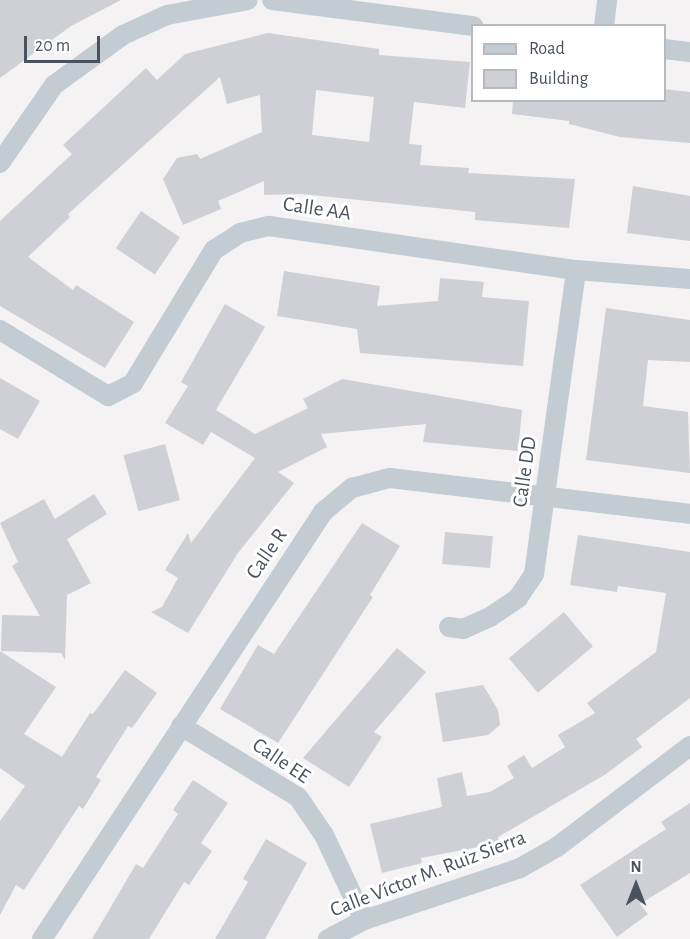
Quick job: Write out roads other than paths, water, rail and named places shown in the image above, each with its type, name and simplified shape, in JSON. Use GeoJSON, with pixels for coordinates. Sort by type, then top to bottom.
{"type":"FeatureCollection","features":[{"type":"Feature","properties":{"kind":"street"},"geometry":{"type":"LineString","coordinates":[[0,163],[54,85],[123,34],[167,15],[248,0]]}},
{"type":"Feature","properties":{"kind":"street"},"geometry":{"type":"LineString","coordinates":[[272,0],[471,26]]}},
{"type":"Feature","properties":{"kind":"street"},"geometry":{"type":"LineString","coordinates":[[604,24],[607,0]]}},
{"type":"Feature","properties":{"kind":"street"},"geometry":{"type":"LineString","coordinates":[[666,49],[690,52]]}},
{"type":"Feature","properties":{"kind":"street","name":"Calle AA"},"geometry":{"type":"LineString","coordinates":[[0,330],[108,396],[133,382],[214,250],[240,233],[269,226],[576,270],[690,279]]}},
{"type":"Feature","properties":{"kind":"street","name":"Calle DD"},"geometry":{"type":"LineString","coordinates":[[448,627],[463,629],[490,617],[518,598],[534,574],[576,270]]}},
{"type":"Feature","properties":{"kind":"street","name":"Calle R"},"geometry":{"type":"LineString","coordinates":[[42,939],[323,513],[352,488],[390,478],[690,514]]}},
{"type":"Feature","properties":{"kind":"street","name":"Calle EE"},"geometry":{"type":"LineString","coordinates":[[181,726],[298,797],[324,835],[364,920]]}},
{"type":"Feature","properties":{"kind":"street","name":"Calle Víctor M. Ruiz Sierra"},"geometry":{"type":"LineString","coordinates":[[328,939],[364,920],[520,868],[557,847],[690,746]]}}]}
